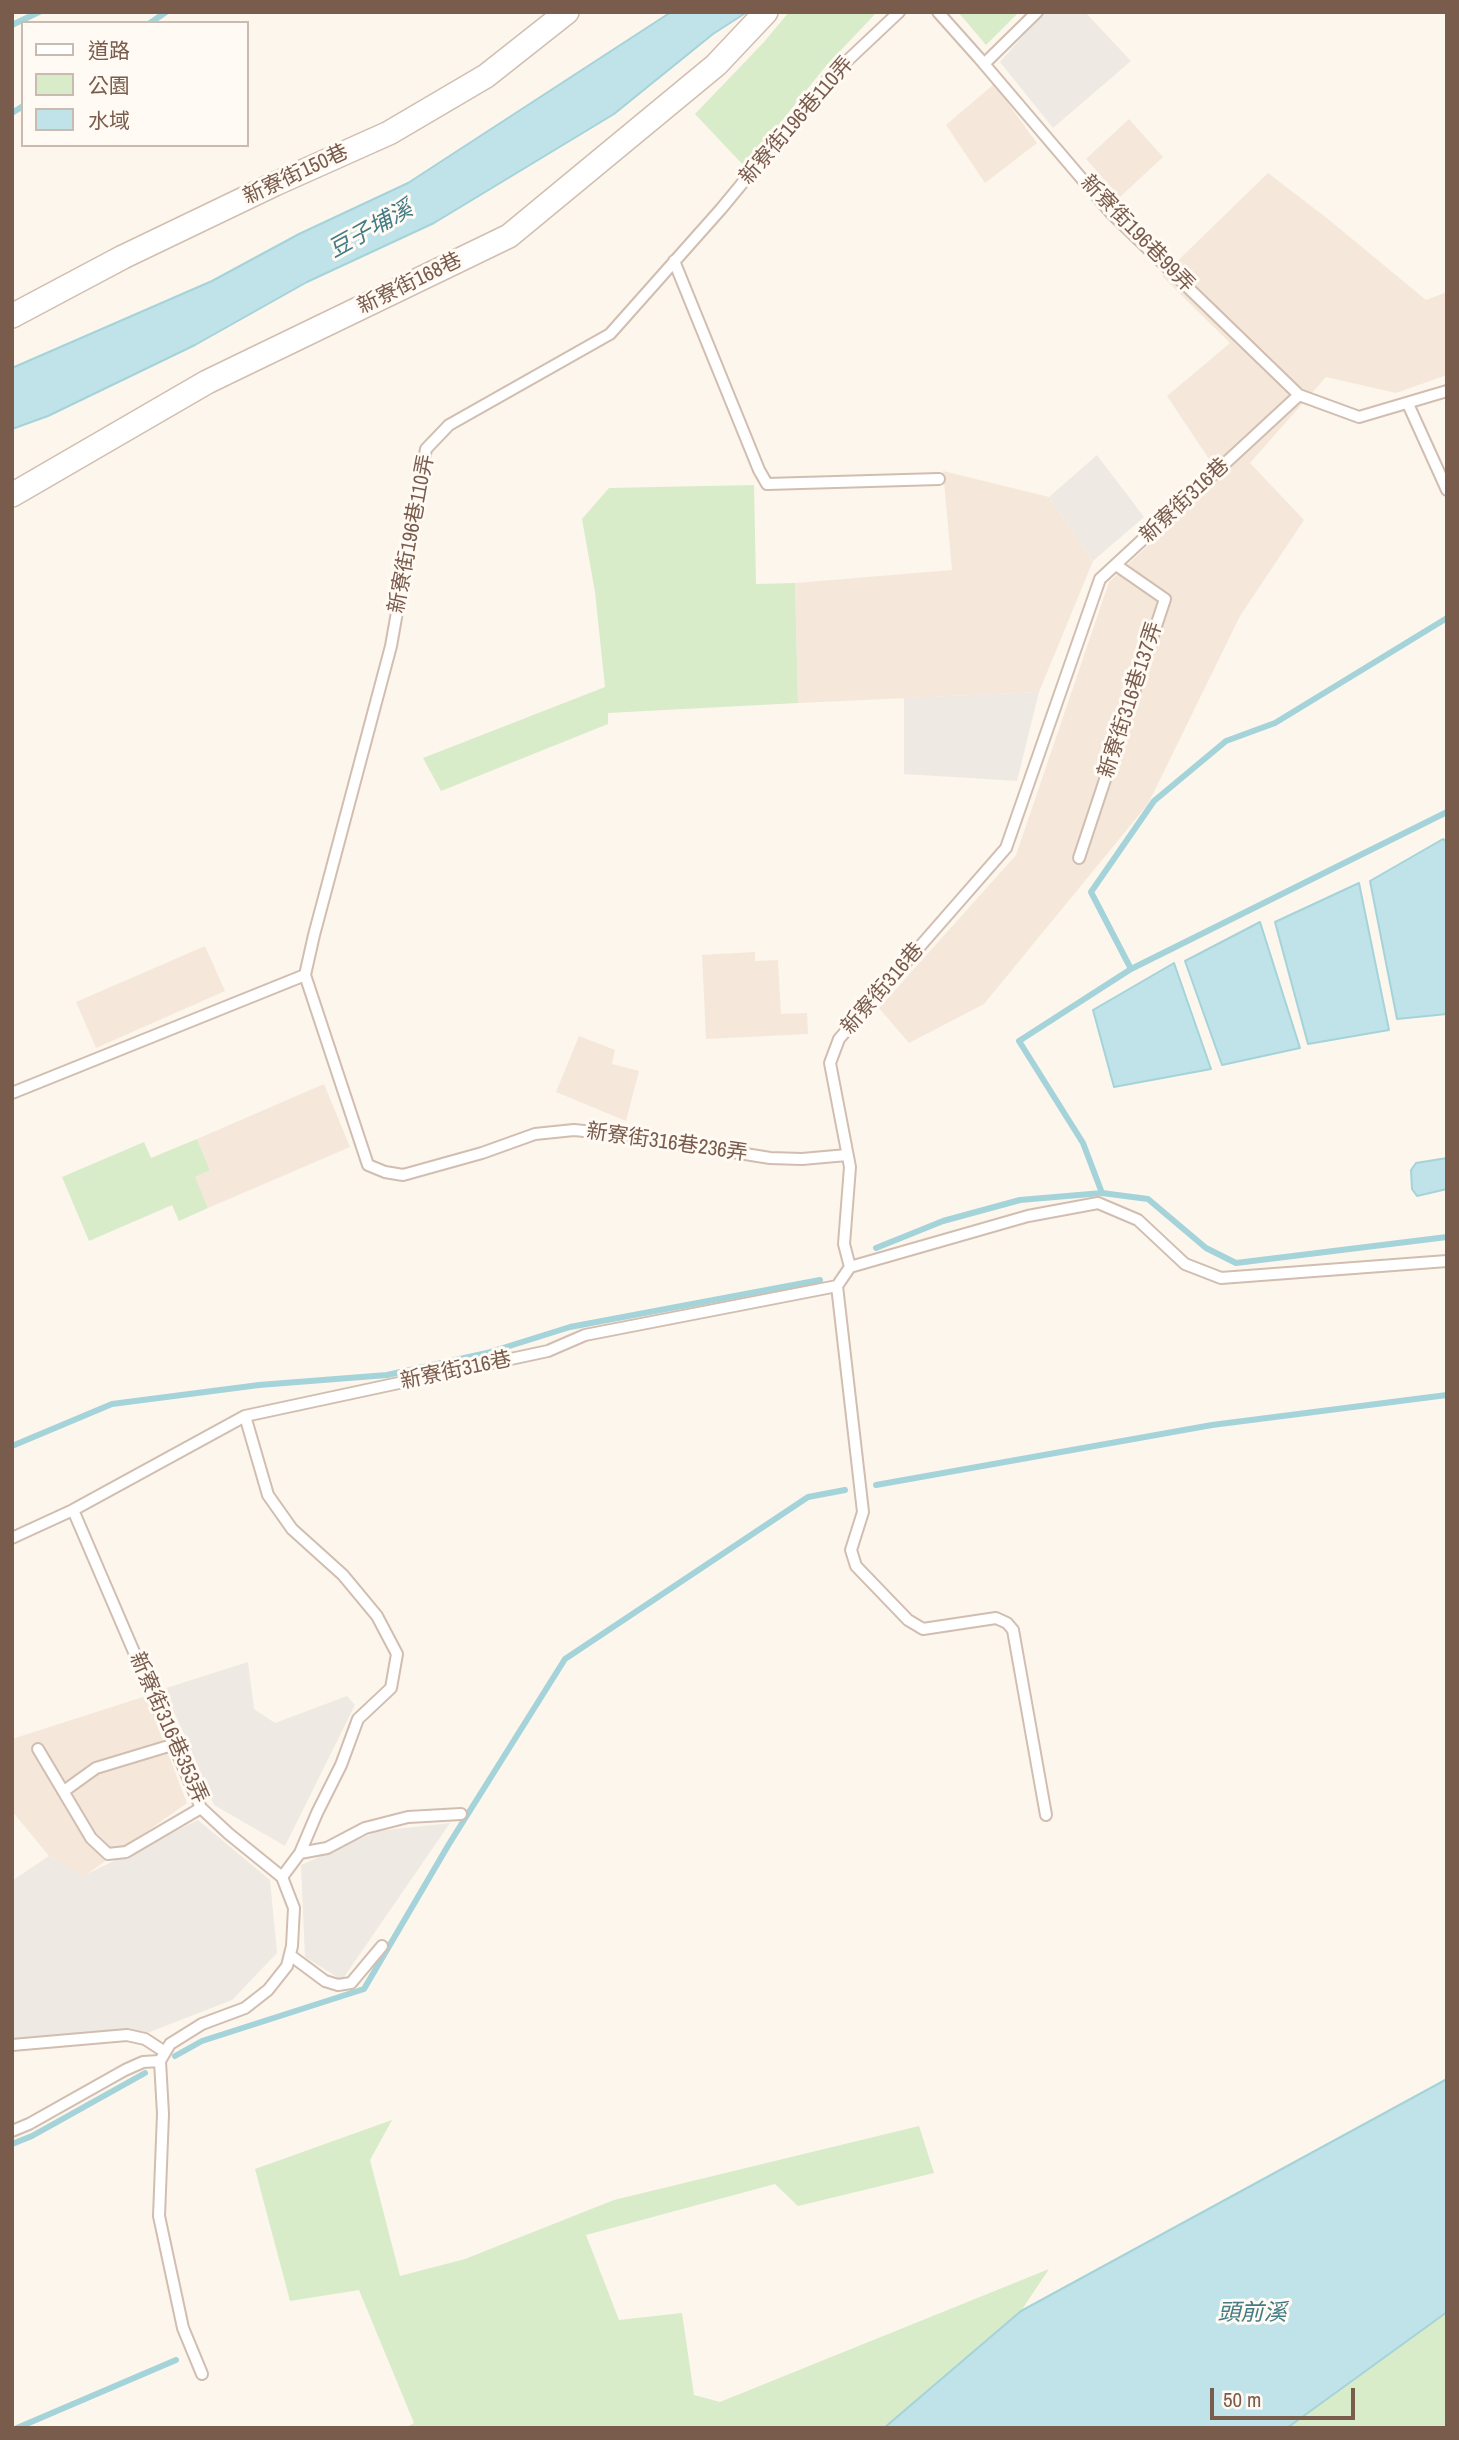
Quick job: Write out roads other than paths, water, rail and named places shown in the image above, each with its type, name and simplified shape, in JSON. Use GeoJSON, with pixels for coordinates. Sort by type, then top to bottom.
{"type":"FeatureCollection","features":[{"type":"Feature","properties":{"kind":"street","name":"新寮街150巷"},"geometry":{"type":"LineString","coordinates":[[12,316],[123,257],[389,133],[486,76],[567,12]]}},
{"type":"Feature","properties":{"kind":"street","name":"新寮街168巷"},"geometry":{"type":"LineString","coordinates":[[12,495],[207,382],[509,236],[716,65],[766,12]]}},
{"type":"Feature","properties":{"kind":"lane","name":"新寮街196巷110弄"},"geometry":{"type":"LineString","coordinates":[[305,975],[391,646],[426,449],[449,425],[610,334],[721,209],[830,77],[900,12]]}},
{"type":"Feature","properties":{"kind":"lane","name":"新寮街196巷99弄"},"geometry":{"type":"LineString","coordinates":[[937,12],[1111,213],[1299,395]]}},
{"type":"Feature","properties":{"kind":"lane"},"geometry":{"type":"LineString","coordinates":[[984,64],[1037,12]]}},
{"type":"Feature","properties":{"kind":"lane"},"geometry":{"type":"LineString","coordinates":[[674,261],[767,484],[939,479]]}},
{"type":"Feature","properties":{"kind":"lane"},"geometry":{"type":"LineString","coordinates":[[1299,395],[1359,416],[1447,391]]}},
{"type":"Feature","properties":{"kind":"lane","name":"新寮街316巷"},"geometry":{"type":"LineString","coordinates":[[850,1268],[844,1244],[850,1167],[830,1063],[839,1039],[1006,848],[1100,579],[1299,395]]}},
{"type":"Feature","properties":{"kind":"lane"},"geometry":{"type":"LineString","coordinates":[[1408,404],[1447,490]]}},
{"type":"Feature","properties":{"kind":"lane","name":"新寮街316巷137弄"},"geometry":{"type":"LineString","coordinates":[[1079,858],[1165,599],[1116,565]]}},
{"type":"Feature","properties":{"kind":"lane"},"geometry":{"type":"LineString","coordinates":[[12,1093],[305,975]]}},
{"type":"Feature","properties":{"kind":"lane","name":"新寮街316巷236弄"},"geometry":{"type":"LineString","coordinates":[[305,975],[368,1165],[385,1172],[403,1175],[482,1153],[535,1134],[574,1130],[634,1136],[770,1158],[802,1159],[847,1155]]}},
{"type":"Feature","properties":{"kind":"lane"},"geometry":{"type":"LineString","coordinates":[[1046,1815],[1013,1630],[1007,1623],[996,1618],[923,1629],[908,1620],[856,1566],[850,1550],[863,1512],[837,1286],[850,1268],[1028,1216],[1098,1203],[1138,1220],[1185,1264],[1221,1278],[1447,1261]]}},
{"type":"Feature","properties":{"kind":"lane","name":"新寮街316巷"},"geometry":{"type":"LineString","coordinates":[[12,1538],[73,1510],[245,1416],[548,1351],[585,1335],[837,1286]]}},
{"type":"Feature","properties":{"kind":"lane"},"geometry":{"type":"LineString","coordinates":[[202,2374],[183,2328],[159,2216],[162,2057],[170,2044],[202,2024],[245,2008],[268,1990],[287,1966],[294,1908],[282,1877],[300,1853],[341,1765],[358,1719],[391,1688],[397,1654],[377,1616],[343,1575],[292,1529],[268,1495],[245,1416]]}},
{"type":"Feature","properties":{"kind":"lane","name":"新寮街316巷353弄"},"geometry":{"type":"LineString","coordinates":[[73,1510],[201,1808],[282,1877]]}},
{"type":"Feature","properties":{"kind":"lane"},"geometry":{"type":"LineString","coordinates":[[64,1791],[96,1768],[172,1745]]}},
{"type":"Feature","properties":{"kind":"lane"},"geometry":{"type":"LineString","coordinates":[[38,1749],[91,1838],[108,1854],[126,1852],[201,1808]]}},
{"type":"Feature","properties":{"kind":"lane"},"geometry":{"type":"LineString","coordinates":[[300,1853],[327,1848],[365,1828],[408,1817],[461,1814]]}},
{"type":"Feature","properties":{"kind":"lane"},"geometry":{"type":"LineString","coordinates":[[290,1955],[325,1981],[338,1985],[351,1983],[382,1946]]}},
{"type":"Feature","properties":{"kind":"lane"},"geometry":{"type":"LineString","coordinates":[[12,2045],[127,2035],[145,2039],[162,2057]]}},
{"type":"Feature","properties":{"kind":"lane"},"geometry":{"type":"LineString","coordinates":[[12,2131],[125,2070],[162,2057]]}},
{"type":"Feature","properties":{"kind":"water","name":"豆子埔溪"},"geometry":{"type":"Polygon","coordinates":[[[671,12],[747,12],[713,34],[614,114],[434,223],[307,282],[195,345],[48,416],[12,429],[12,368],[212,281],[299,234],[408,183],[671,12]]]}},
{"type":"Feature","properties":{"kind":"water"},"geometry":{"type":"Polygon","coordinates":[[[1443,839],[1447,842],[1447,1014],[1397,1019],[1370,881],[1443,839]]]}},
{"type":"Feature","properties":{"kind":"water"},"geometry":{"type":"Polygon","coordinates":[[[1359,883],[1389,1030],[1308,1044],[1275,922],[1359,883]]]}},
{"type":"Feature","properties":{"kind":"water"},"geometry":{"type":"Polygon","coordinates":[[[1260,922],[1300,1048],[1222,1065],[1185,961],[1260,922]]]}},
{"type":"Feature","properties":{"kind":"water"},"geometry":{"type":"Polygon","coordinates":[[[1174,963],[1211,1069],[1114,1087],[1093,1010],[1174,963]]]}},
{"type":"Feature","properties":{"kind":"water"},"geometry":{"type":"Polygon","coordinates":[[[1447,1158],[1447,1189],[1417,1196],[1412,1189],[1411,1170],[1416,1163],[1447,1158]]]}},
{"type":"Feature","properties":{"kind":"water","name":"頭前溪"},"geometry":{"type":"Polygon","coordinates":[[[1447,2079],[1447,2312],[1287,2428],[884,2428],[1021,2311],[1447,2079]]]}},
{"type":"Feature","properties":{"kind":"waterway"},"geometry":{"type":"LineString","coordinates":[[12,25],[39,12]]}},
{"type":"Feature","properties":{"kind":"waterway"},"geometry":{"type":"LineString","coordinates":[[153,21],[166,12]]}},
{"type":"Feature","properties":{"kind":"waterway"},"geometry":{"type":"LineString","coordinates":[[12,113],[21,107]]}},
{"type":"Feature","properties":{"kind":"waterway"},"geometry":{"type":"LineString","coordinates":[[1102,1193],[1083,1143],[1019,1041],[1131,969],[1091,892],[1154,801],[1226,741],[1275,723],[1447,618]]}},
{"type":"Feature","properties":{"kind":"waterway"},"geometry":{"type":"LineString","coordinates":[[1131,969],[1447,812]]}},
{"type":"Feature","properties":{"kind":"waterway"},"geometry":{"type":"LineString","coordinates":[[876,1248],[943,1221],[1020,1200],[1102,1193],[1148,1199],[1206,1248],[1236,1263],[1447,1237]]}},
{"type":"Feature","properties":{"kind":"waterway"},"geometry":{"type":"LineString","coordinates":[[12,1446],[112,1404],[259,1385],[387,1375],[487,1353],[570,1327],[820,1280]]}},
{"type":"Feature","properties":{"kind":"waterway"},"geometry":{"type":"LineString","coordinates":[[876,1485],[1212,1425],[1447,1395]]}},
{"type":"Feature","properties":{"kind":"waterway"},"geometry":{"type":"LineString","coordinates":[[175,2056],[202,2041],[364,1989],[449,1844],[565,1659],[808,1497],[845,1490]]}},
{"type":"Feature","properties":{"kind":"waterway"},"geometry":{"type":"LineString","coordinates":[[12,2144],[32,2136],[145,2073]]}},
{"type":"Feature","properties":{"kind":"waterway"},"geometry":{"type":"LineString","coordinates":[[17,2428],[176,2360]]}}]}
